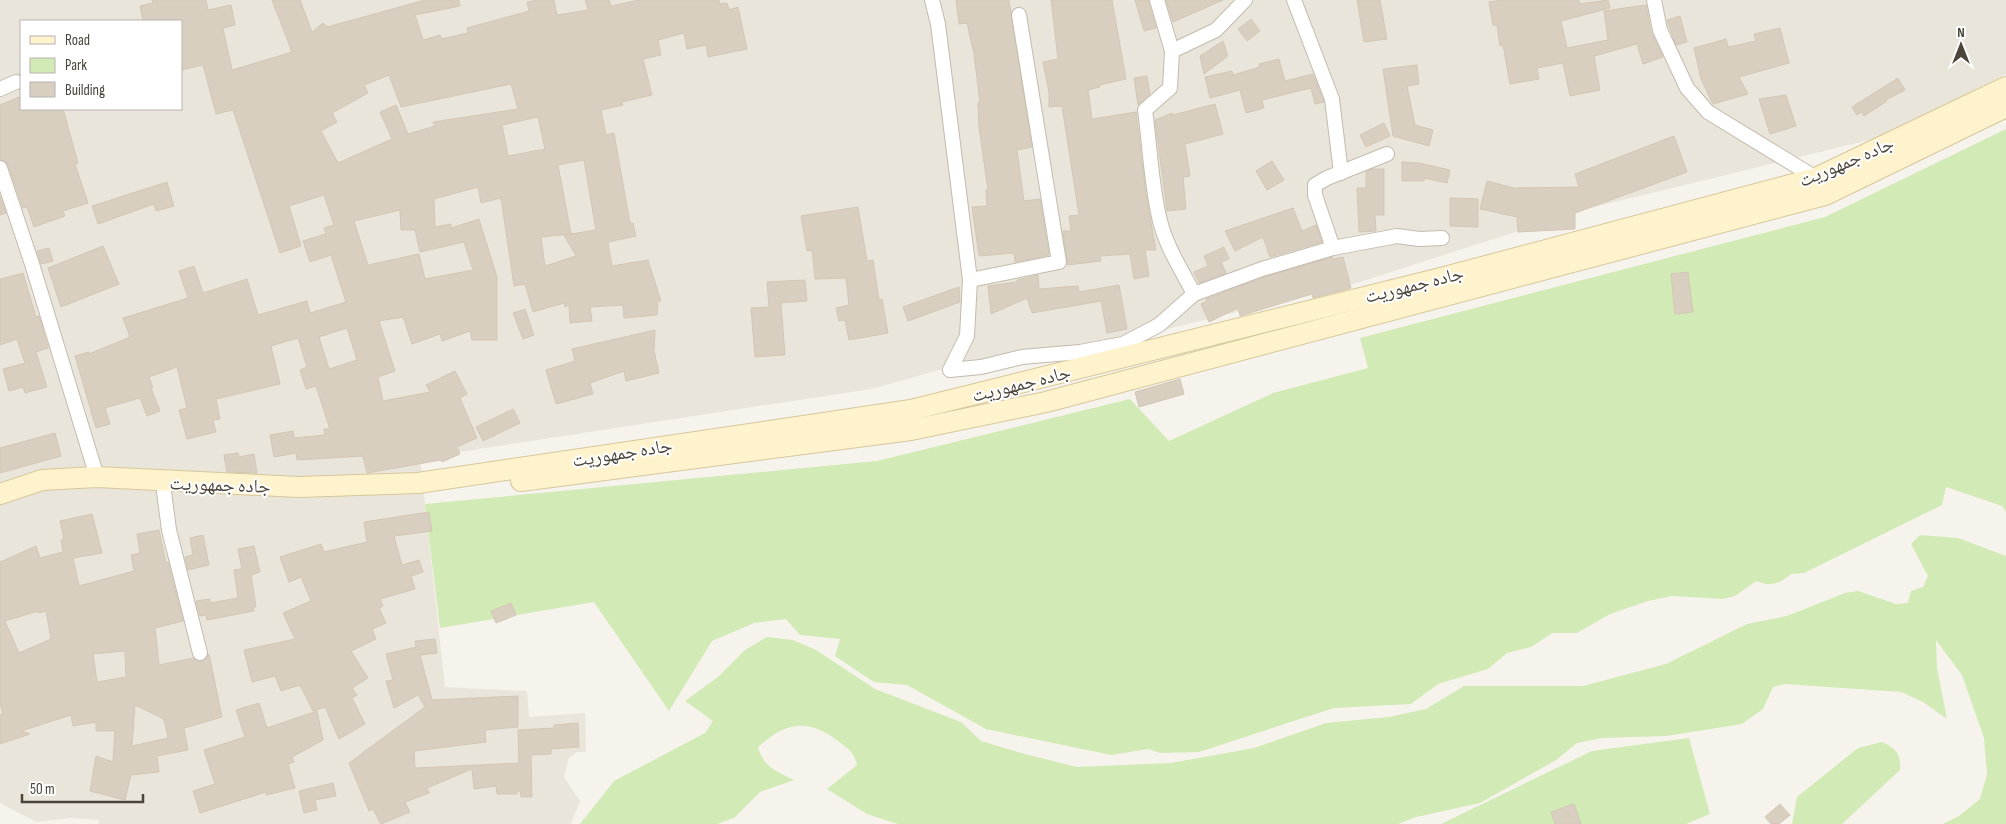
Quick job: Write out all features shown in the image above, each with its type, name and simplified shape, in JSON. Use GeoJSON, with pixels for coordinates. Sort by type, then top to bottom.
{"type":"FeatureCollection","features":[{"type":"Feature","properties":{"kind":"main road","name":"جاده جمهوریت"},"geometry":{"type":"LineString","coordinates":[[0,494],[42,480],[97,477],[300,487],[418,483],[910,410],[1441,278],[1816,178],[2006,87]]}},
{"type":"Feature","properties":{"kind":"main road","name":"جاده جمهوریت"},"geometry":{"type":"LineString","coordinates":[[0,502],[20,495],[77,486],[291,498],[437,491],[902,431],[1046,402],[1825,195],[2006,107]]}},
{"type":"Feature","properties":{"kind":"street"},"geometry":{"type":"LineString","coordinates":[[932,0],[938,24],[970,280],[967,336],[950,370],[981,367],[1022,357],[1080,352],[1123,344],[1159,325],[1194,294],[1262,269],[1333,248],[1397,236],[1419,239],[1442,238]]}},
{"type":"Feature","properties":{"kind":"street"},"geometry":{"type":"LineString","coordinates":[[1157,0],[1172,51],[1170,88],[1145,110],[1160,222],[1169,245],[1194,294]]}},
{"type":"Feature","properties":{"kind":"street"},"geometry":{"type":"LineString","coordinates":[[1172,51],[1216,30],[1246,0]]}},
{"type":"Feature","properties":{"kind":"street"},"geometry":{"type":"LineString","coordinates":[[1294,0],[1332,99],[1341,172]]}},
{"type":"Feature","properties":{"kind":"street"},"geometry":{"type":"LineString","coordinates":[[1654,0],[1660,30],[1687,88],[1708,112],[1816,178]]}},
{"type":"Feature","properties":{"kind":"street"},"geometry":{"type":"LineString","coordinates":[[970,280],[1059,262],[1019,15]]}},
{"type":"Feature","properties":{"kind":"street"},"geometry":{"type":"LineString","coordinates":[[0,89],[16,82]]}},
{"type":"Feature","properties":{"kind":"street"},"geometry":{"type":"LineString","coordinates":[[1333,248],[1315,195],[1315,185],[1341,172],[1387,154]]}},
{"type":"Feature","properties":{"kind":"street"},"geometry":{"type":"LineString","coordinates":[[0,168],[35,274],[97,477]]}},
{"type":"Feature","properties":{"kind":"street"},"geometry":{"type":"LineString","coordinates":[[1022,357],[1042,378]]}},
{"type":"Feature","properties":{"kind":"street"},"geometry":{"type":"LineString","coordinates":[[164,492],[169,530],[200,652]]}},
{"type":"Feature","properties":{"kind":"shaded area"},"geometry":{"type":"Polygon","coordinates":[[[0,0],[2006,0],[2006,74],[1877,138],[1586,209],[1360,282],[1114,342],[950,367],[871,389],[420,458],[445,687],[527,691],[529,717],[585,713],[586,752],[577,752],[569,758],[564,777],[580,801],[571,824],[98,824],[99,820],[71,818],[36,822],[0,803],[0,0]]]}},
{"type":"Feature","properties":{"kind":"green space"},"geometry":{"type":"Polygon","coordinates":[[[2006,129],[2006,512],[2002,506],[1946,487],[1942,505],[1804,573],[1791,574],[1775,584],[1756,581],[1735,596],[1723,599],[1672,596],[1648,601],[1610,614],[1577,633],[1552,633],[1531,647],[1507,653],[1488,669],[1438,684],[1411,704],[1334,708],[1199,752],[1160,753],[1148,749],[1111,755],[986,729],[907,685],[874,682],[835,656],[840,639],[800,635],[786,619],[754,623],[712,641],[669,711],[594,602],[440,628],[425,504],[877,461],[1130,399],[1169,441],[1273,393],[1368,368],[1360,338],[1825,217],[2006,129]]]}},
{"type":"Feature","properties":{"kind":"green space"},"geometry":{"type":"Polygon","coordinates":[[[1920,535],[1958,538],[2006,556],[2006,824],[1943,824],[1959,816],[1980,799],[1987,774],[1984,738],[1962,675],[1936,640],[1937,668],[1947,719],[1923,702],[1901,692],[1785,684],[1773,687],[1763,709],[1742,724],[1666,736],[1602,738],[1577,743],[1556,760],[1480,803],[1416,817],[1398,824],[898,824],[867,814],[827,789],[857,765],[854,757],[848,749],[827,734],[806,726],[797,726],[778,732],[758,747],[764,760],[771,768],[794,780],[760,792],[734,818],[717,824],[580,824],[614,781],[705,733],[713,721],[685,701],[718,677],[745,650],[767,637],[793,640],[816,650],[875,689],[961,722],[981,741],[1077,767],[1171,763],[1254,748],[1326,723],[1389,717],[1426,709],[1464,686],[1583,686],[1666,664],[1747,624],[1787,616],[1845,593],[1858,591],[1896,604],[1908,603],[1911,591],[1923,587],[1928,576],[1911,544],[1920,535]]]}},
{"type":"Feature","properties":{"kind":"green space"},"geometry":{"type":"Polygon","coordinates":[[[1689,738],[1710,814],[1686,824],[1441,824],[1592,751],[1689,738]]]}},
{"type":"Feature","properties":{"kind":"green space"},"geometry":{"type":"Polygon","coordinates":[[[1882,742],[1897,752],[1900,760],[1900,770],[1842,824],[1792,824],[1797,797],[1858,748],[1882,742]]]}},
{"type":"Feature","properties":{"kind":"building"},"geometry":{"type":"Polygon","coordinates":[[[152,0],[206,0],[208,10],[231,5],[235,25],[223,28],[232,70],[292,52],[272,0],[300,0],[312,32],[323,23],[327,27],[425,0],[459,0],[460,6],[415,15],[423,40],[440,35],[441,39],[468,33],[467,28],[529,11],[527,2],[538,0],[554,0],[557,15],[588,10],[585,0],[609,0],[611,6],[639,0],[719,0],[720,4],[727,3],[729,10],[738,7],[747,49],[708,57],[706,45],[687,49],[684,33],[658,40],[661,55],[643,59],[652,95],[622,102],[623,105],[601,110],[606,135],[614,133],[630,223],[633,223],[636,236],[608,242],[612,266],[648,260],[661,301],[658,301],[657,315],[624,318],[623,305],[590,307],[592,321],[570,323],[569,305],[565,307],[564,303],[533,312],[525,284],[514,286],[501,198],[481,203],[478,187],[434,199],[435,227],[451,224],[451,228],[479,219],[497,277],[497,340],[472,340],[470,331],[442,341],[440,334],[412,344],[403,317],[379,321],[395,371],[378,377],[383,401],[430,392],[426,385],[455,371],[467,394],[460,398],[477,438],[457,447],[460,454],[442,462],[441,460],[367,473],[363,456],[297,460],[296,453],[274,457],[270,435],[293,431],[294,438],[325,435],[324,429],[330,429],[316,386],[306,389],[300,370],[307,367],[298,338],[271,346],[280,384],[216,399],[220,419],[213,420],[216,432],[187,439],[179,410],[187,408],[177,367],[149,377],[160,411],[147,416],[140,398],[105,408],[110,424],[96,428],[75,356],[89,352],[89,354],[130,337],[123,318],[188,298],[179,271],[194,266],[203,293],[247,279],[258,315],[307,301],[310,313],[346,302],[331,255],[310,262],[303,241],[326,234],[324,228],[334,225],[324,195],[289,206],[301,246],[280,253],[233,110],[216,114],[203,65],[182,70],[182,20],[143,20],[140,6],[153,3],[152,0]],[[389,75],[364,85],[368,93],[332,113],[337,122],[321,131],[338,163],[392,139],[380,112],[396,105],[408,134],[435,126],[433,122],[518,109],[511,84],[401,107],[389,75]],[[538,117],[502,125],[508,156],[545,149],[538,117]],[[584,160],[558,165],[571,234],[596,230],[584,160]],[[400,210],[354,221],[368,265],[419,254],[425,279],[473,270],[464,242],[420,252],[415,230],[401,230],[400,210]],[[569,234],[541,237],[545,266],[576,256],[564,235],[569,234]],[[347,328],[319,337],[329,369],[357,360],[347,328]]]}},
{"type":"Feature","properties":{"kind":"building"},"geometry":{"type":"Polygon","coordinates":[[[956,0],[1009,0],[1032,147],[1017,150],[1024,201],[1040,199],[1049,255],[1015,262],[1014,253],[979,256],[972,207],[987,206],[986,190],[988,190],[979,127],[978,103],[980,103],[974,54],[967,23],[959,24],[956,0]]]}},
{"type":"Feature","properties":{"kind":"building"},"geometry":{"type":"Polygon","coordinates":[[[1051,0],[1112,0],[1126,79],[1099,85],[1100,87],[1088,90],[1092,119],[1136,112],[1146,195],[1156,250],[1145,250],[1149,276],[1134,279],[1130,254],[1100,256],[1101,261],[1067,265],[1063,231],[1071,231],[1069,216],[1079,215],[1062,106],[1049,107],[1049,93],[1043,62],[1058,59],[1051,0]]]}},
{"type":"Feature","properties":{"kind":"building"},"geometry":{"type":"Polygon","coordinates":[[[1135,0],[1148,0],[1156,28],[1144,31],[1135,0]]]}},
{"type":"Feature","properties":{"kind":"building"},"geometry":{"type":"Polygon","coordinates":[[[1166,0],[1223,0],[1173,22],[1166,0]]]}},
{"type":"Feature","properties":{"kind":"building"},"geometry":{"type":"Polygon","coordinates":[[[1357,0],[1380,0],[1387,39],[1364,42],[1357,0]]]}},
{"type":"Feature","properties":{"kind":"building"},"geometry":{"type":"Polygon","coordinates":[[[1501,0],[1579,0],[1579,4],[1608,0],[1610,8],[1561,21],[1567,48],[1608,40],[1604,11],[1646,5],[1651,32],[1663,57],[1643,64],[1637,44],[1594,56],[1600,90],[1570,96],[1563,63],[1537,68],[1539,79],[1510,84],[1503,45],[1500,46],[1497,25],[1493,25],[1489,2],[1501,0]]]}},
{"type":"Feature","properties":{"kind":"building"},"geometry":{"type":"Polygon","coordinates":[[[1680,16],[1687,42],[1676,45],[1667,20],[1680,16]]]}},
{"type":"Feature","properties":{"kind":"building"},"geometry":{"type":"Polygon","coordinates":[[[1251,19],[1260,31],[1247,41],[1238,29],[1251,19]]]}},
{"type":"Feature","properties":{"kind":"building"},"geometry":{"type":"Polygon","coordinates":[[[1780,28],[1789,63],[1739,77],[1748,94],[1713,104],[1701,79],[1694,48],[1726,39],[1728,47],[1756,41],[1754,34],[1780,28]]]}},
{"type":"Feature","properties":{"kind":"building"},"geometry":{"type":"Polygon","coordinates":[[[1223,41],[1228,56],[1204,74],[1200,56],[1223,41]]]}},
{"type":"Feature","properties":{"kind":"building"},"geometry":{"type":"Polygon","coordinates":[[[1279,59],[1285,81],[1313,74],[1324,102],[1315,104],[1311,88],[1262,100],[1264,108],[1246,113],[1240,90],[1210,98],[1205,77],[1232,71],[1233,75],[1260,67],[1259,64],[1279,59]]]}},
{"type":"Feature","properties":{"kind":"building"},"geometry":{"type":"Polygon","coordinates":[[[1417,65],[1419,84],[1407,86],[1415,125],[1433,130],[1429,146],[1393,136],[1383,69],[1417,65]]]}},
{"type":"Feature","properties":{"kind":"building"},"geometry":{"type":"Polygon","coordinates":[[[1147,76],[1150,94],[1138,105],[1134,78],[1147,76]]]}},
{"type":"Feature","properties":{"kind":"building"},"geometry":{"type":"Polygon","coordinates":[[[1898,78],[1905,90],[1886,100],[1864,116],[1862,112],[1857,115],[1852,107],[1898,78]]]}},
{"type":"Feature","properties":{"kind":"building"},"geometry":{"type":"Polygon","coordinates":[[[1786,95],[1796,126],[1770,134],[1759,99],[1786,95]]]}},
{"type":"Feature","properties":{"kind":"building"},"geometry":{"type":"Polygon","coordinates":[[[20,96],[20,110],[63,110],[78,163],[75,164],[88,203],[63,211],[65,216],[34,227],[27,207],[23,208],[8,165],[0,159],[0,105],[20,96]]]}},
{"type":"Feature","properties":{"kind":"building"},"geometry":{"type":"Polygon","coordinates":[[[1215,104],[1223,134],[1185,144],[1190,176],[1183,177],[1186,209],[1167,211],[1155,120],[1172,113],[1173,115],[1215,104]]]}},
{"type":"Feature","properties":{"kind":"building"},"geometry":{"type":"Polygon","coordinates":[[[1384,123],[1390,136],[1366,147],[1360,135],[1384,123]]]}},
{"type":"Feature","properties":{"kind":"building"},"geometry":{"type":"Polygon","coordinates":[[[1674,136],[1687,172],[1575,213],[1575,229],[1518,232],[1517,217],[1480,209],[1487,181],[1514,188],[1579,187],[1575,174],[1674,136]]]}},
{"type":"Feature","properties":{"kind":"building"},"geometry":{"type":"Polygon","coordinates":[[[1272,161],[1284,180],[1267,190],[1256,171],[1272,161]]]}},
{"type":"Feature","properties":{"kind":"building"},"geometry":{"type":"Polygon","coordinates":[[[1402,162],[1419,163],[1450,170],[1447,183],[1424,178],[1424,181],[1402,181],[1402,162]]]}},
{"type":"Feature","properties":{"kind":"building"},"geometry":{"type":"Polygon","coordinates":[[[1372,169],[1384,169],[1384,215],[1375,215],[1376,231],[1359,232],[1357,188],[1366,188],[1366,172],[1372,169]]]}},
{"type":"Feature","properties":{"kind":"building"},"geometry":{"type":"Polygon","coordinates":[[[167,182],[174,206],[156,211],[154,204],[98,224],[92,206],[167,182]]]}},
{"type":"Feature","properties":{"kind":"building"},"geometry":{"type":"Polygon","coordinates":[[[0,196],[6,213],[0,215],[0,196]]]}},
{"type":"Feature","properties":{"kind":"building"},"geometry":{"type":"Polygon","coordinates":[[[1450,198],[1478,199],[1478,227],[1450,226],[1450,198]]]}},
{"type":"Feature","properties":{"kind":"building"},"geometry":{"type":"Polygon","coordinates":[[[858,207],[867,261],[873,260],[879,300],[882,299],[888,333],[849,340],[845,320],[839,321],[836,308],[849,305],[846,278],[815,279],[812,250],[807,251],[801,216],[858,207]]]}},
{"type":"Feature","properties":{"kind":"building"},"geometry":{"type":"Polygon","coordinates":[[[1293,208],[1302,231],[1316,225],[1322,242],[1270,257],[1263,237],[1235,251],[1225,231],[1293,208]]]}},
{"type":"Feature","properties":{"kind":"building"},"geometry":{"type":"Polygon","coordinates":[[[103,246],[119,284],[61,307],[48,268],[103,246]]]}},
{"type":"Feature","properties":{"kind":"building"},"geometry":{"type":"Polygon","coordinates":[[[1224,247],[1229,259],[1221,262],[1226,273],[1199,283],[1194,272],[1208,266],[1204,256],[1224,247]]]}},
{"type":"Feature","properties":{"kind":"building"},"geometry":{"type":"Polygon","coordinates":[[[49,248],[53,261],[41,264],[37,251],[49,248]]]}},
{"type":"Feature","properties":{"kind":"building"},"geometry":{"type":"Polygon","coordinates":[[[1332,257],[1333,259],[1343,257],[1351,288],[1313,298],[1312,294],[1240,316],[1238,308],[1209,322],[1201,304],[1207,301],[1206,299],[1265,277],[1332,257]]]}},
{"type":"Feature","properties":{"kind":"building"},"geometry":{"type":"Polygon","coordinates":[[[1688,272],[1693,312],[1675,314],[1671,274],[1688,272]]]}},
{"type":"Feature","properties":{"kind":"building"},"geometry":{"type":"Polygon","coordinates":[[[23,273],[36,317],[39,316],[48,348],[36,352],[47,387],[25,393],[23,387],[9,391],[3,369],[25,363],[17,339],[0,345],[0,279],[23,273]]]}},
{"type":"Feature","properties":{"kind":"building"},"geometry":{"type":"Polygon","coordinates":[[[1038,275],[1039,289],[1078,286],[1079,292],[1119,285],[1127,329],[1107,333],[1101,301],[1032,313],[1027,298],[991,314],[988,286],[1017,282],[1017,280],[1038,275]]]}},
{"type":"Feature","properties":{"kind":"building"},"geometry":{"type":"Polygon","coordinates":[[[805,280],[807,301],[781,303],[785,355],[755,357],[751,308],[769,307],[767,282],[805,280]]]}},
{"type":"Feature","properties":{"kind":"building"},"geometry":{"type":"Polygon","coordinates":[[[959,287],[960,302],[908,321],[903,307],[959,287]]]}},
{"type":"Feature","properties":{"kind":"building"},"geometry":{"type":"Polygon","coordinates":[[[525,309],[534,335],[523,339],[513,313],[525,309]]]}},
{"type":"Feature","properties":{"kind":"building"},"geometry":{"type":"Polygon","coordinates":[[[655,330],[654,351],[659,373],[626,381],[624,371],[590,383],[593,394],[556,404],[546,370],[575,361],[572,349],[655,330]]]}},
{"type":"Feature","properties":{"kind":"building"},"geometry":{"type":"Polygon","coordinates":[[[1180,379],[1184,394],[1139,407],[1135,392],[1180,379]]]}},
{"type":"Feature","properties":{"kind":"building"},"geometry":{"type":"Polygon","coordinates":[[[513,409],[520,423],[483,441],[476,427],[513,409]]]}},
{"type":"Feature","properties":{"kind":"building"},"geometry":{"type":"Polygon","coordinates":[[[55,433],[61,456],[0,473],[0,448],[55,433]]]}},
{"type":"Feature","properties":{"kind":"building"},"geometry":{"type":"Polygon","coordinates":[[[238,453],[239,457],[254,454],[257,473],[227,472],[224,455],[238,453]]]}},
{"type":"Feature","properties":{"kind":"building"},"geometry":{"type":"Polygon","coordinates":[[[429,512],[432,531],[394,536],[402,565],[419,560],[423,572],[411,576],[415,589],[380,599],[383,606],[379,608],[386,623],[372,629],[376,639],[351,651],[368,678],[352,688],[357,695],[352,698],[365,724],[339,739],[325,707],[313,711],[300,685],[281,691],[275,676],[252,682],[244,650],[295,639],[283,613],[311,601],[301,577],[289,582],[280,557],[321,544],[324,552],[367,542],[364,522],[429,512]]]}},
{"type":"Feature","properties":{"kind":"building"},"geometry":{"type":"Polygon","coordinates":[[[92,514],[102,553],[73,558],[79,586],[134,571],[131,555],[140,553],[137,534],[159,530],[166,563],[168,562],[183,621],[155,628],[159,665],[193,658],[202,662],[209,654],[222,717],[184,728],[188,750],[157,756],[159,772],[131,775],[125,800],[90,791],[96,756],[113,762],[115,731],[96,731],[96,722],[73,726],[71,715],[21,731],[30,734],[0,744],[0,715],[3,714],[0,703],[0,562],[36,546],[40,558],[63,552],[61,540],[64,540],[60,521],[92,514]],[[38,611],[5,621],[19,653],[51,639],[46,611],[38,613],[38,611]],[[125,651],[93,654],[97,682],[126,677],[125,651]],[[135,705],[132,746],[168,738],[164,719],[135,705]]]}},
{"type":"Feature","properties":{"kind":"building"},"geometry":{"type":"Polygon","coordinates":[[[203,535],[209,565],[188,570],[185,557],[193,555],[190,538],[203,535]]]}},
{"type":"Feature","properties":{"kind":"building"},"geometry":{"type":"Polygon","coordinates":[[[254,546],[260,572],[251,575],[256,607],[253,607],[254,611],[207,620],[206,615],[200,616],[196,601],[210,599],[210,603],[238,598],[234,570],[242,569],[238,549],[254,546]]]}},
{"type":"Feature","properties":{"kind":"building"},"geometry":{"type":"Polygon","coordinates":[[[511,603],[516,615],[496,623],[491,611],[511,603]]]}},
{"type":"Feature","properties":{"kind":"building"},"geometry":{"type":"Polygon","coordinates":[[[435,639],[437,653],[420,655],[432,700],[518,696],[518,727],[485,730],[486,742],[414,751],[415,768],[519,763],[518,730],[554,728],[554,725],[578,723],[579,747],[551,749],[551,754],[531,755],[532,797],[521,797],[520,791],[517,791],[517,794],[497,794],[496,786],[474,789],[472,769],[427,788],[429,793],[405,802],[410,812],[381,824],[373,809],[369,811],[349,763],[425,707],[418,695],[394,708],[386,681],[393,680],[386,654],[416,647],[415,641],[435,639]]]}},
{"type":"Feature","properties":{"kind":"building"},"geometry":{"type":"Polygon","coordinates":[[[259,703],[267,728],[317,711],[323,740],[292,757],[294,762],[288,764],[295,788],[266,795],[266,792],[200,813],[193,791],[215,784],[204,750],[245,737],[236,710],[259,703]]]}},
{"type":"Feature","properties":{"kind":"building"},"geometry":{"type":"Polygon","coordinates":[[[333,783],[336,796],[315,800],[317,810],[304,813],[299,791],[333,783]]]}},
{"type":"Feature","properties":{"kind":"building"},"geometry":{"type":"Polygon","coordinates":[[[1574,804],[1581,824],[1555,824],[1551,812],[1574,804]]]}},
{"type":"Feature","properties":{"kind":"building"},"geometry":{"type":"Polygon","coordinates":[[[1780,804],[1790,815],[1779,824],[1771,824],[1765,817],[1780,804]]]}}]}
